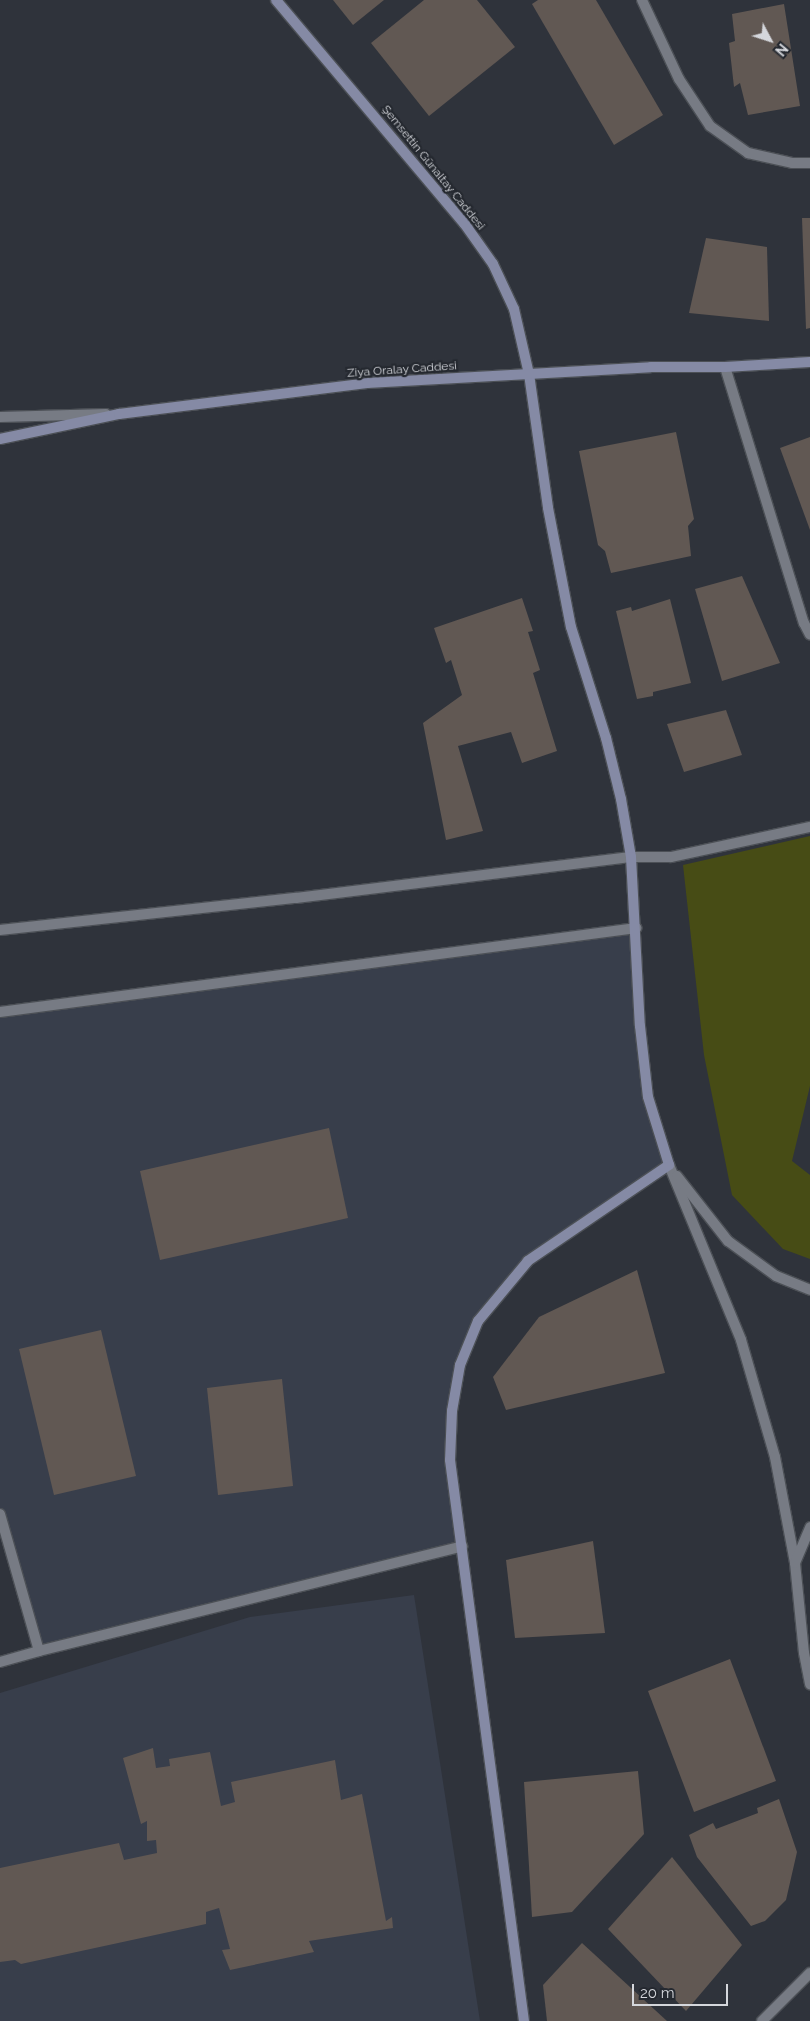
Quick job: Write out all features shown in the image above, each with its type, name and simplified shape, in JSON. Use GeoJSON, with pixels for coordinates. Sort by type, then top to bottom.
{"type":"FeatureCollection","features":[{"type":"Feature","properties":{"kind":"main road","name":"Şemsettin Günaltay Caddesi"},"geometry":{"type":"LineString","coordinates":[[276,0],[464,224],[493,264],[514,309],[529,374],[548,508],[571,627],[606,738],[621,798],[630,857],[636,928],[640,1026],[648,1098],[669,1165]]}},
{"type":"Feature","properties":{"kind":"main road","name":"Ziya Oralay Caddesi"},"geometry":{"type":"LineString","coordinates":[[0,438],[119,414],[367,384],[651,367],[726,367],[810,362]]}},
{"type":"Feature","properties":{"kind":"main road"},"geometry":{"type":"LineString","coordinates":[[524,2021],[450,1460],[452,1410],[460,1364],[478,1321],[528,1261],[669,1165]]}},
{"type":"Feature","properties":{"kind":"street"},"geometry":{"type":"LineString","coordinates":[[642,0],[679,78],[710,126],[748,153],[792,163],[810,163]]}},
{"type":"Feature","properties":{"kind":"street"},"geometry":{"type":"LineString","coordinates":[[726,367],[801,613],[810,635]]}},
{"type":"Feature","properties":{"kind":"street"},"geometry":{"type":"LineString","coordinates":[[0,417],[119,414]]}},
{"type":"Feature","properties":{"kind":"street"},"geometry":{"type":"LineString","coordinates":[[0,930],[296,898],[630,857],[671,857],[810,827]]}},
{"type":"Feature","properties":{"kind":"street"},"geometry":{"type":"LineString","coordinates":[[0,1012],[636,928]]}},
{"type":"Feature","properties":{"kind":"street"},"geometry":{"type":"LineString","coordinates":[[669,1165],[728,1241],[776,1276],[810,1290]]}},
{"type":"Feature","properties":{"kind":"street"},"geometry":{"type":"LineString","coordinates":[[669,1165],[741,1340],[775,1457],[795,1563],[804,1653],[810,1684]]}},
{"type":"Feature","properties":{"kind":"street"},"geometry":{"type":"LineString","coordinates":[[0,1514],[39,1650]]}},
{"type":"Feature","properties":{"kind":"street"},"geometry":{"type":"LineString","coordinates":[[795,1563],[810,1527]]}},
{"type":"Feature","properties":{"kind":"street"},"geometry":{"type":"LineString","coordinates":[[0,1662],[39,1650],[462,1546]]}},
{"type":"Feature","properties":{"kind":"street"},"geometry":{"type":"LineString","coordinates":[[762,2021],[810,1973]]}},
{"type":"Feature","properties":{"kind":"shaded area"},"geometry":{"type":"Polygon","coordinates":[[[636,928],[648,1097],[669,1165],[528,1261],[478,1321],[460,1365],[450,1460],[462,1546],[39,1651],[0,1514],[0,1012],[636,928]]]}},
{"type":"Feature","properties":{"kind":"shaded area"},"geometry":{"type":"Polygon","coordinates":[[[414,1595],[480,2021],[0,2021],[0,1693],[250,1617],[414,1595]]]}},
{"type":"Feature","properties":{"kind":"green space"},"geometry":{"type":"Polygon","coordinates":[[[810,836],[810,1086],[792,1161],[810,1175],[810,1259],[783,1249],[732,1195],[704,1055],[683,865],[810,836]]]}},
{"type":"Feature","properties":{"kind":"building"},"geometry":{"type":"Polygon","coordinates":[[[333,0],[384,0],[353,25],[333,0]]]}},
{"type":"Feature","properties":{"kind":"building"},"geometry":{"type":"Polygon","coordinates":[[[424,0],[477,0],[515,47],[429,116],[371,43],[424,0]]]}},
{"type":"Feature","properties":{"kind":"building"},"geometry":{"type":"Polygon","coordinates":[[[538,0],[596,0],[663,115],[614,145],[532,4],[538,0]]]}},
{"type":"Feature","properties":{"kind":"building"},"geometry":{"type":"Polygon","coordinates":[[[784,4],[800,106],[748,115],[740,83],[734,87],[729,43],[735,41],[732,14],[784,4]]]}},
{"type":"Feature","properties":{"kind":"building"},"geometry":{"type":"Polygon","coordinates":[[[802,218],[810,218],[810,328],[806,329],[802,218]]]}},
{"type":"Feature","properties":{"kind":"building"},"geometry":{"type":"Polygon","coordinates":[[[706,238],[767,247],[769,321],[689,313],[706,238]]]}},
{"type":"Feature","properties":{"kind":"building"},"geometry":{"type":"Polygon","coordinates":[[[676,432],[694,519],[688,526],[691,556],[611,573],[605,551],[598,545],[579,451],[676,432]]]}},
{"type":"Feature","properties":{"kind":"building"},"geometry":{"type":"Polygon","coordinates":[[[810,437],[810,530],[780,448],[810,437]]]}},
{"type":"Feature","properties":{"kind":"building"},"geometry":{"type":"Polygon","coordinates":[[[742,576],[780,663],[722,681],[695,589],[742,576]]]}},
{"type":"Feature","properties":{"kind":"building"},"geometry":{"type":"Polygon","coordinates":[[[522,598],[533,631],[528,632],[540,670],[533,673],[557,751],[522,763],[511,732],[458,746],[483,831],[446,840],[423,723],[462,695],[451,660],[446,663],[434,628],[522,598]]]}},
{"type":"Feature","properties":{"kind":"building"},"geometry":{"type":"Polygon","coordinates":[[[670,599],[691,683],[653,692],[653,696],[637,699],[616,611],[631,607],[632,611],[670,599]]]}},
{"type":"Feature","properties":{"kind":"building"},"geometry":{"type":"Polygon","coordinates":[[[726,710],[742,755],[684,772],[667,724],[726,710]]]}},
{"type":"Feature","properties":{"kind":"building"},"geometry":{"type":"Polygon","coordinates":[[[329,1128],[348,1218],[160,1260],[140,1171],[329,1128]]]}},
{"type":"Feature","properties":{"kind":"building"},"geometry":{"type":"Polygon","coordinates":[[[637,1270],[665,1373],[506,1410],[493,1377],[539,1317],[637,1270]]]}},
{"type":"Feature","properties":{"kind":"building"},"geometry":{"type":"Polygon","coordinates":[[[101,1330],[136,1476],[54,1495],[19,1349],[101,1330]]]}},
{"type":"Feature","properties":{"kind":"building"},"geometry":{"type":"Polygon","coordinates":[[[282,1379],[293,1486],[218,1495],[207,1388],[282,1379]]]}},
{"type":"Feature","properties":{"kind":"building"},"geometry":{"type":"Polygon","coordinates":[[[593,1541],[605,1633],[515,1638],[506,1560],[593,1541]]]}},
{"type":"Feature","properties":{"kind":"building"},"geometry":{"type":"Polygon","coordinates":[[[730,1659],[776,1781],[694,1812],[648,1691],[730,1659]]]}},
{"type":"Feature","properties":{"kind":"building"},"geometry":{"type":"Polygon","coordinates":[[[153,1748],[156,1768],[170,1766],[169,1759],[210,1752],[221,1806],[235,1802],[231,1782],[335,1760],[341,1800],[362,1794],[386,1921],[392,1917],[393,1928],[309,1941],[314,1952],[230,1970],[222,1950],[230,1949],[219,1908],[206,1912],[206,1924],[21,1964],[15,1960],[0,1962],[0,1868],[119,1843],[124,1860],[157,1853],[156,1840],[147,1841],[147,1821],[141,1824],[123,1758],[153,1748]]]}},
{"type":"Feature","properties":{"kind":"building"},"geometry":{"type":"Polygon","coordinates":[[[638,1771],[644,1834],[572,1912],[532,1917],[524,1782],[638,1771]]]}},
{"type":"Feature","properties":{"kind":"building"},"geometry":{"type":"Polygon","coordinates":[[[779,1799],[797,1852],[786,1900],[765,1921],[751,1926],[697,1857],[689,1835],[713,1823],[716,1829],[758,1813],[757,1808],[779,1799]]]}},
{"type":"Feature","properties":{"kind":"building"},"geometry":{"type":"Polygon","coordinates":[[[672,1857],[742,1945],[686,2011],[608,1929],[672,1857]]]}},
{"type":"Feature","properties":{"kind":"building"},"geometry":{"type":"Polygon","coordinates":[[[582,1943],[667,2021],[547,2021],[543,1985],[582,1943]]]}}]}
